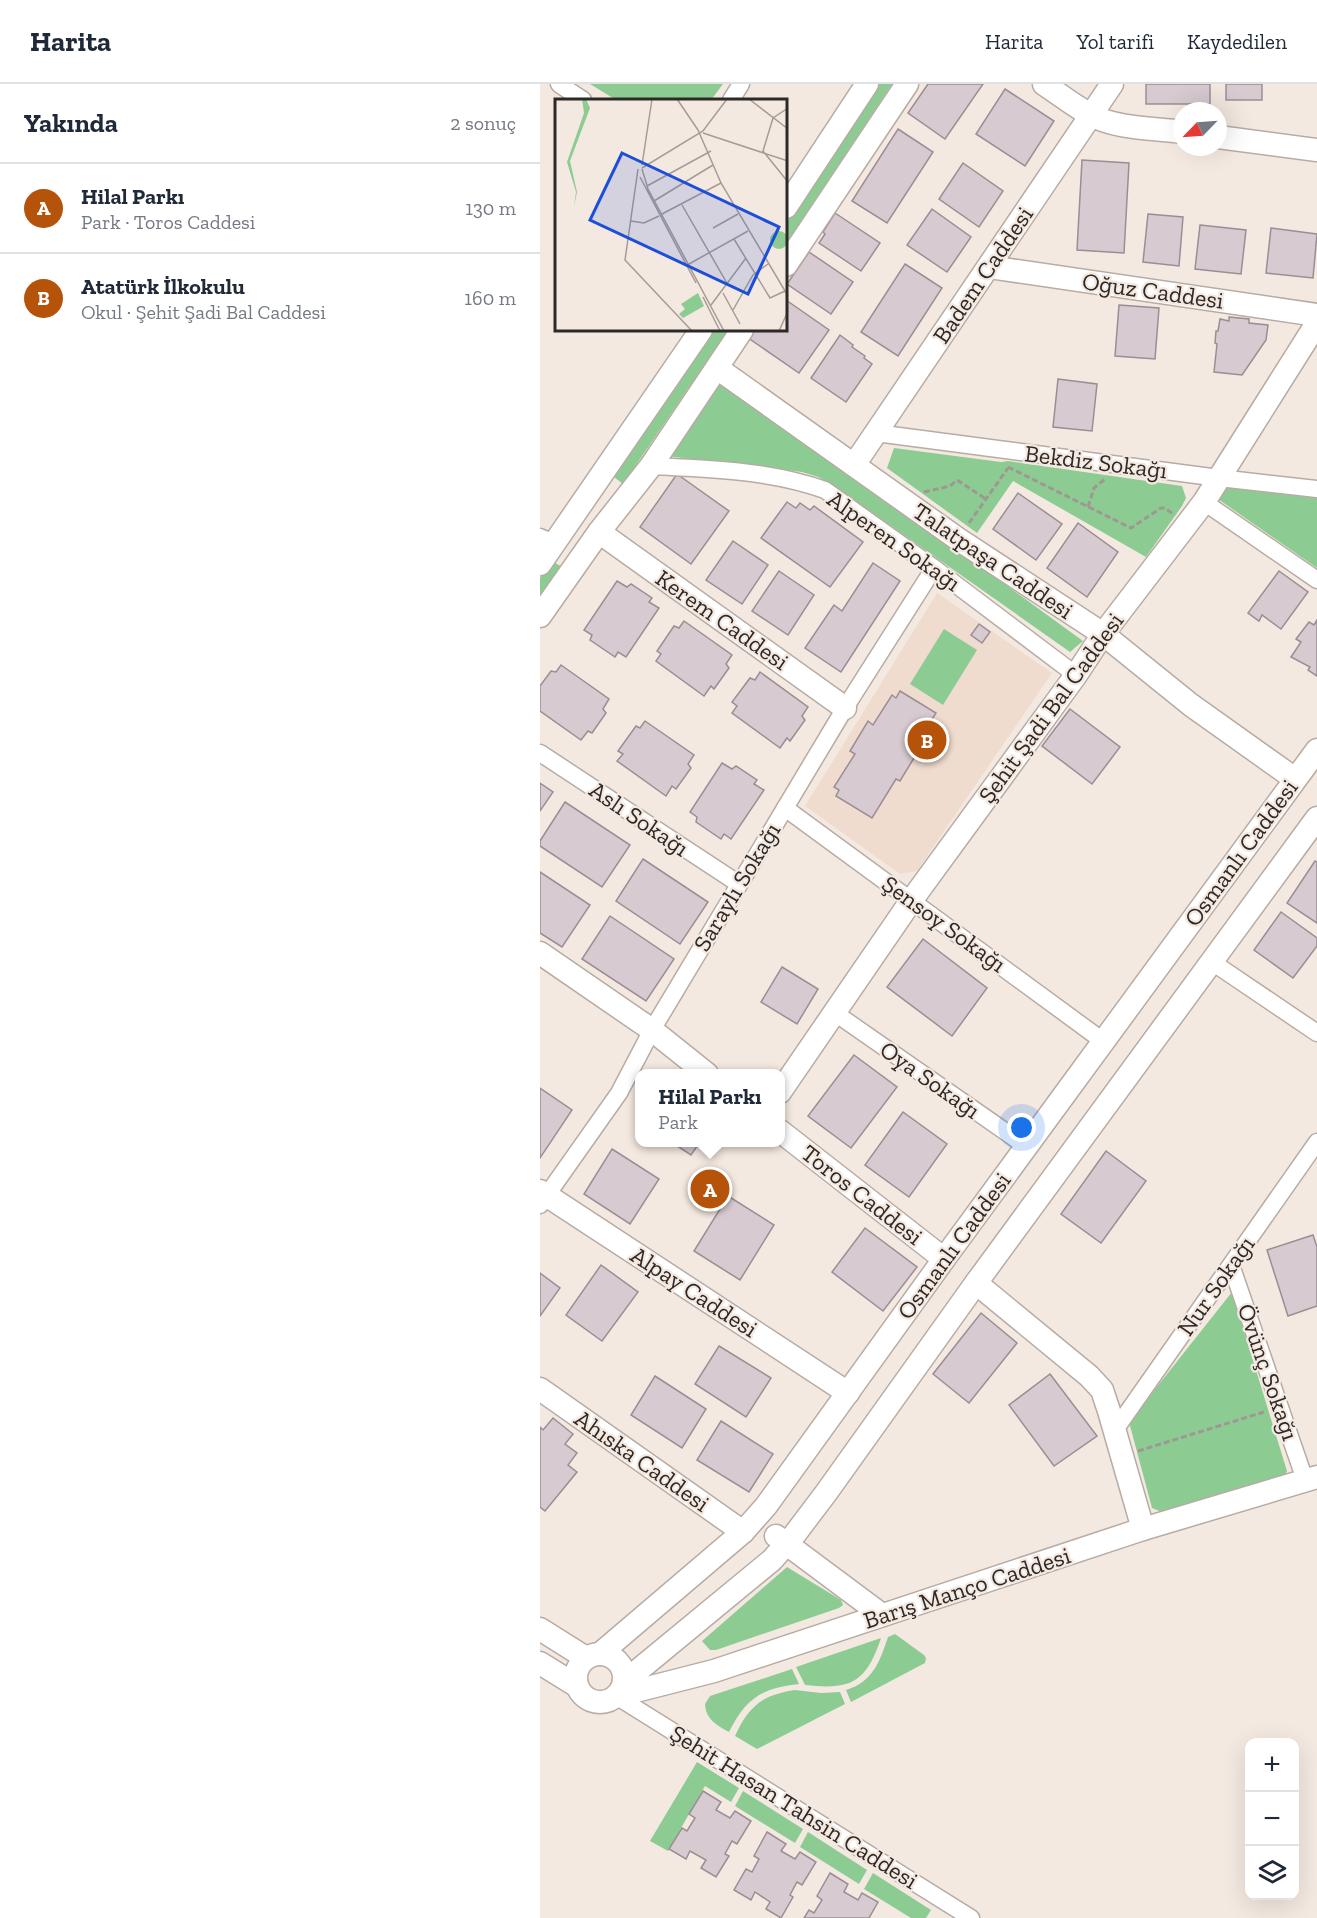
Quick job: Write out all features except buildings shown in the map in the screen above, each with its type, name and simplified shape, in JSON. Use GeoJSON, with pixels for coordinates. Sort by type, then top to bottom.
{"type":"FeatureCollection","features":[{"type":"Feature","properties":{"kind":"street"},"geometry":{"type":"LineString","coordinates":[[559,84],[581,99]]}},
{"type":"Feature","properties":{"kind":"street"},"geometry":{"type":"LineString","coordinates":[[732,99],[741,84]]}},
{"type":"Feature","properties":{"kind":"street"},"geometry":{"type":"LineString","coordinates":[[788,204],[867,84]]}},
{"type":"Feature","properties":{"kind":"street"},"geometry":{"type":"LineString","coordinates":[[788,262],[907,84]]}},
{"type":"Feature","properties":{"kind":"street"},"geometry":{"type":"LineString","coordinates":[[1044,84],[1091,115],[1120,124],[1173,131]]}},
{"type":"Feature","properties":{"kind":"street","name":"Badem Caddesi"},"geometry":{"type":"LineString","coordinates":[[854,465],[1112,84]]}},
{"type":"Feature","properties":{"kind":"street"},"geometry":{"type":"LineString","coordinates":[[1227,138],[1317,150]]}},
{"type":"Feature","properties":{"kind":"street","name":"Oğuz Caddesi"},"geometry":{"type":"LineString","coordinates":[[988,267],[1317,315]]}},
{"type":"Feature","properties":{"kind":"street","name":"Şehit Şadi Bal Caddesi"},"geometry":{"type":"LineString","coordinates":[[785,1085],[912,901],[1076,675],[1103,634],[1204,502],[1317,323]]}},
{"type":"Feature","properties":{"kind":"street"},"geometry":{"type":"LineString","coordinates":[[540,564],[547,540],[700,332]]}},
{"type":"Feature","properties":{"kind":"street"},"geometry":{"type":"LineString","coordinates":[[540,616],[599,532],[651,466],[741,332]]}},
{"type":"Feature","properties":{"kind":"street","name":"Talatpaşa Caddesi"},"geometry":{"type":"LineString","coordinates":[[717,368],[958,539],[1103,634],[1191,705],[1295,779]]}},
{"type":"Feature","properties":{"kind":"street","name":"Bekdiz Sokağı"},"geometry":{"type":"LineString","coordinates":[[876,433],[1317,489]]}},
{"type":"Feature","properties":{"kind":"street","name":"Alperen Sokağı"},"geometry":{"type":"LineString","coordinates":[[651,466],[742,471],[808,484],[825,490],[934,568],[1076,675]]}},
{"type":"Feature","properties":{"kind":"street"},"geometry":{"type":"LineString","coordinates":[[1204,502],[1317,580]]}},
{"type":"Feature","properties":{"kind":"street","name":"Kerem Caddesi"},"geometry":{"type":"LineString","coordinates":[[599,532],[845,708]]}},
{"type":"Feature","properties":{"kind":"street","name":"Saraylı Sokağı"},"geometry":{"type":"LineString","coordinates":[[542,1197],[619,1093],[651,1030],[784,808],[934,568]]}},
{"type":"Feature","properties":{"kind":"street","name":"Osmanlı Caddesi"},"geometry":{"type":"LineString","coordinates":[[593,1655],[743,1532],[781,1487],[944,1258],[1317,750]]}},
{"type":"Feature","properties":{"kind":"street","name":"Aslı Sokağı"},"geometry":{"type":"LineString","coordinates":[[540,753],[739,884]]}},
{"type":"Feature","properties":{"kind":"street","name":"Şensoy Sokağı"},"geometry":{"type":"LineString","coordinates":[[784,808],[1103,1041]]}},
{"type":"Feature","properties":{"kind":"street","name":"Osmanlı Caddesi"},"geometry":{"type":"LineString","coordinates":[[620,1689],[778,1547],[826,1493],[976,1282],[1315,826]]}},
{"type":"Feature","properties":{"kind":"street"},"geometry":{"type":"LineString","coordinates":[[540,953],[651,1030],[701,1069]]}},
{"type":"Feature","properties":{"kind":"street"},"geometry":{"type":"LineString","coordinates":[[1212,962],[1317,1033]]}},
{"type":"Feature","properties":{"kind":"street","name":"Oya Sokağı"},"geometry":{"type":"LineString","coordinates":[[835,1013],[1026,1146]]}},
{"type":"Feature","properties":{"kind":"street","name":"Toros Caddesi"},"geometry":{"type":"LineString","coordinates":[[785,1135],[944,1258]]}},
{"type":"Feature","properties":{"kind":"street","name":"Nur Sokağı"},"geometry":{"type":"LineString","coordinates":[[1115,1430],[1317,1142]]}},
{"type":"Feature","properties":{"kind":"street","name":"Alpay Caddesi"},"geometry":{"type":"LineString","coordinates":[[542,1197],[848,1394]]}},
{"type":"Feature","properties":{"kind":"street","name":"Övünç Sokağı"},"geometry":{"type":"LineString","coordinates":[[1231,1265],[1280,1407],[1311,1478]]}},
{"type":"Feature","properties":{"kind":"street"},"geometry":{"type":"LineString","coordinates":[[976,1282],[1089,1376],[1102,1390],[1143,1529]]}},
{"type":"Feature","properties":{"kind":"street","name":"Ahıska Caddesi"},"geometry":{"type":"LineString","coordinates":[[540,1389],[743,1532]]}},
{"type":"Feature","properties":{"kind":"street","name":"Barış Manço Caddesi"},"geometry":{"type":"LineString","coordinates":[[620,1689],[714,1671],[1143,1529],[1311,1478]]}},
{"type":"Feature","properties":{"kind":"street"},"geometry":{"type":"LineString","coordinates":[[778,1547],[760,1565],[753,1564],[742,1557],[738,1544],[743,1532],[748,1528],[767,1527],[778,1547],[882,1615]]}},
{"type":"Feature","properties":{"kind":"street"},"geometry":{"type":"LineString","coordinates":[[540,1629],[593,1655],[617,1659],[624,1674],[620,1689],[602,1702],[587,1698],[577,1686],[546,1672]]}},
{"type":"Feature","properties":{"kind":"street"},"geometry":{"type":"LineString","coordinates":[[577,1686],[576,1671],[593,1655]]}},
{"type":"Feature","properties":{"kind":"street","name":"Şehit Hasan Tahsin Caddesi"},"geometry":{"type":"LineString","coordinates":[[620,1689],[971,1918]]}},
{"type":"Feature","properties":{"kind":"path"},"geometry":{"type":"LineString","coordinates":[[958,539],[1008,468],[1009,451]]}},
{"type":"Feature","properties":{"kind":"path"},"geometry":{"type":"LineString","coordinates":[[1088,507],[1095,488],[1105,480],[1109,464]]}},
{"type":"Feature","properties":{"kind":"path"},"geometry":{"type":"LineString","coordinates":[[1008,468],[1131,528],[1161,508],[1165,508],[1186,525]]}},
{"type":"Feature","properties":{"kind":"path"},"geometry":{"type":"LineString","coordinates":[[912,506],[927,490],[950,486],[957,480],[986,499]]}},
{"type":"Feature","properties":{"kind":"path"},"geometry":{"type":"LineString","coordinates":[[1122,1456],[1280,1407]]}},
{"type":"Feature","properties":{"kind":"shaded area"},"geometry":{"type":"Polygon","coordinates":[[[937,593],[1052,673],[917,871],[900,874],[805,806],[937,593]]]}},
{"type":"Feature","properties":{"kind":"green space"},"geometry":{"type":"Polygon","coordinates":[[[590,84],[723,84],[712,99],[614,99],[590,84]]]}},
{"type":"Feature","properties":{"kind":"green space"},"geometry":{"type":"Polygon","coordinates":[[[879,84],[892,84],[788,241],[788,221],[879,84]]]}},
{"type":"Feature","properties":{"kind":"green space"},"geometry":{"type":"Polygon","coordinates":[[[713,332],[727,332],[623,484],[614,477],[713,332]]]}},
{"type":"Feature","properties":{"kind":"green space"},"geometry":{"type":"Polygon","coordinates":[[[715,379],[807,440],[1083,641],[1070,652],[833,485],[818,477],[802,472],[666,456],[715,379]]]}},
{"type":"Feature","properties":{"kind":"green space"},"geometry":{"type":"Polygon","coordinates":[[[894,448],[1008,461],[1182,486],[1186,498],[1146,557],[1013,481],[977,533],[887,468],[894,448]]]}},
{"type":"Feature","properties":{"kind":"green space"},"geometry":{"type":"Polygon","coordinates":[[[1224,486],[1317,496],[1317,568],[1218,499],[1224,486]]]}},
{"type":"Feature","properties":{"kind":"green space"},"geometry":{"type":"Polygon","coordinates":[[[552,561],[562,567],[540,598],[540,578],[552,561]]]}},
{"type":"Feature","properties":{"kind":"green space"},"geometry":{"type":"Polygon","coordinates":[[[944,629],[977,650],[943,705],[910,684],[944,629]]]}},
{"type":"Feature","properties":{"kind":"green space"},"geometry":{"type":"Polygon","coordinates":[[[1232,1292],[1287,1471],[1284,1477],[1167,1514],[1152,1508],[1129,1422],[1232,1292]]]}},
{"type":"Feature","properties":{"kind":"green space"},"geometry":{"type":"Polygon","coordinates":[[[787,1567],[841,1600],[843,1605],[716,1650],[710,1650],[702,1641],[787,1567]]]}},
{"type":"Feature","properties":{"kind":"green space"},"geometry":{"type":"Polygon","coordinates":[[[895,1634],[924,1655],[925,1663],[851,1702],[846,1690],[863,1682],[869,1676],[882,1654],[888,1637],[895,1634]]]}},
{"type":"Feature","properties":{"kind":"green space"},"geometry":{"type":"Polygon","coordinates":[[[881,1638],[869,1665],[862,1674],[845,1684],[805,1685],[796,1667],[881,1638]]]}},
{"type":"Feature","properties":{"kind":"green space"},"geometry":{"type":"Polygon","coordinates":[[[792,1669],[799,1684],[775,1688],[756,1697],[735,1720],[729,1732],[720,1727],[707,1714],[705,1704],[710,1696],[792,1669]]]}},
{"type":"Feature","properties":{"kind":"green space"},"geometry":{"type":"Polygon","coordinates":[[[795,1690],[821,1693],[840,1692],[845,1704],[757,1749],[735,1736],[751,1710],[758,1704],[774,1695],[795,1690]]]}},
{"type":"Feature","properties":{"kind":"green space"},"geometry":{"type":"Polygon","coordinates":[[[697,1762],[739,1788],[731,1802],[705,1786],[668,1851],[650,1841],[697,1762]]]}},
{"type":"Feature","properties":{"kind":"green space"},"geometry":{"type":"Polygon","coordinates":[[[743,1791],[803,1829],[795,1843],[735,1806],[743,1791]]]}},
{"type":"Feature","properties":{"kind":"green space"},"geometry":{"type":"Polygon","coordinates":[[[808,1832],[867,1870],[859,1884],[800,1847],[808,1832]]]}},
{"type":"Feature","properties":{"kind":"green space"},"geometry":{"type":"Polygon","coordinates":[[[873,1873],[931,1910],[926,1918],[911,1918],[864,1889],[873,1873]]]}},
{"type":"Feature","properties":{"kind":"place","name":"Atatürk İlkokulu"},"geometry":{"type":"Point","coordinates":[927,740]}},
{"type":"Feature","properties":{"kind":"place","name":"Hilal Parkı"},"geometry":{"type":"Point","coordinates":[710,1189]}}]}
